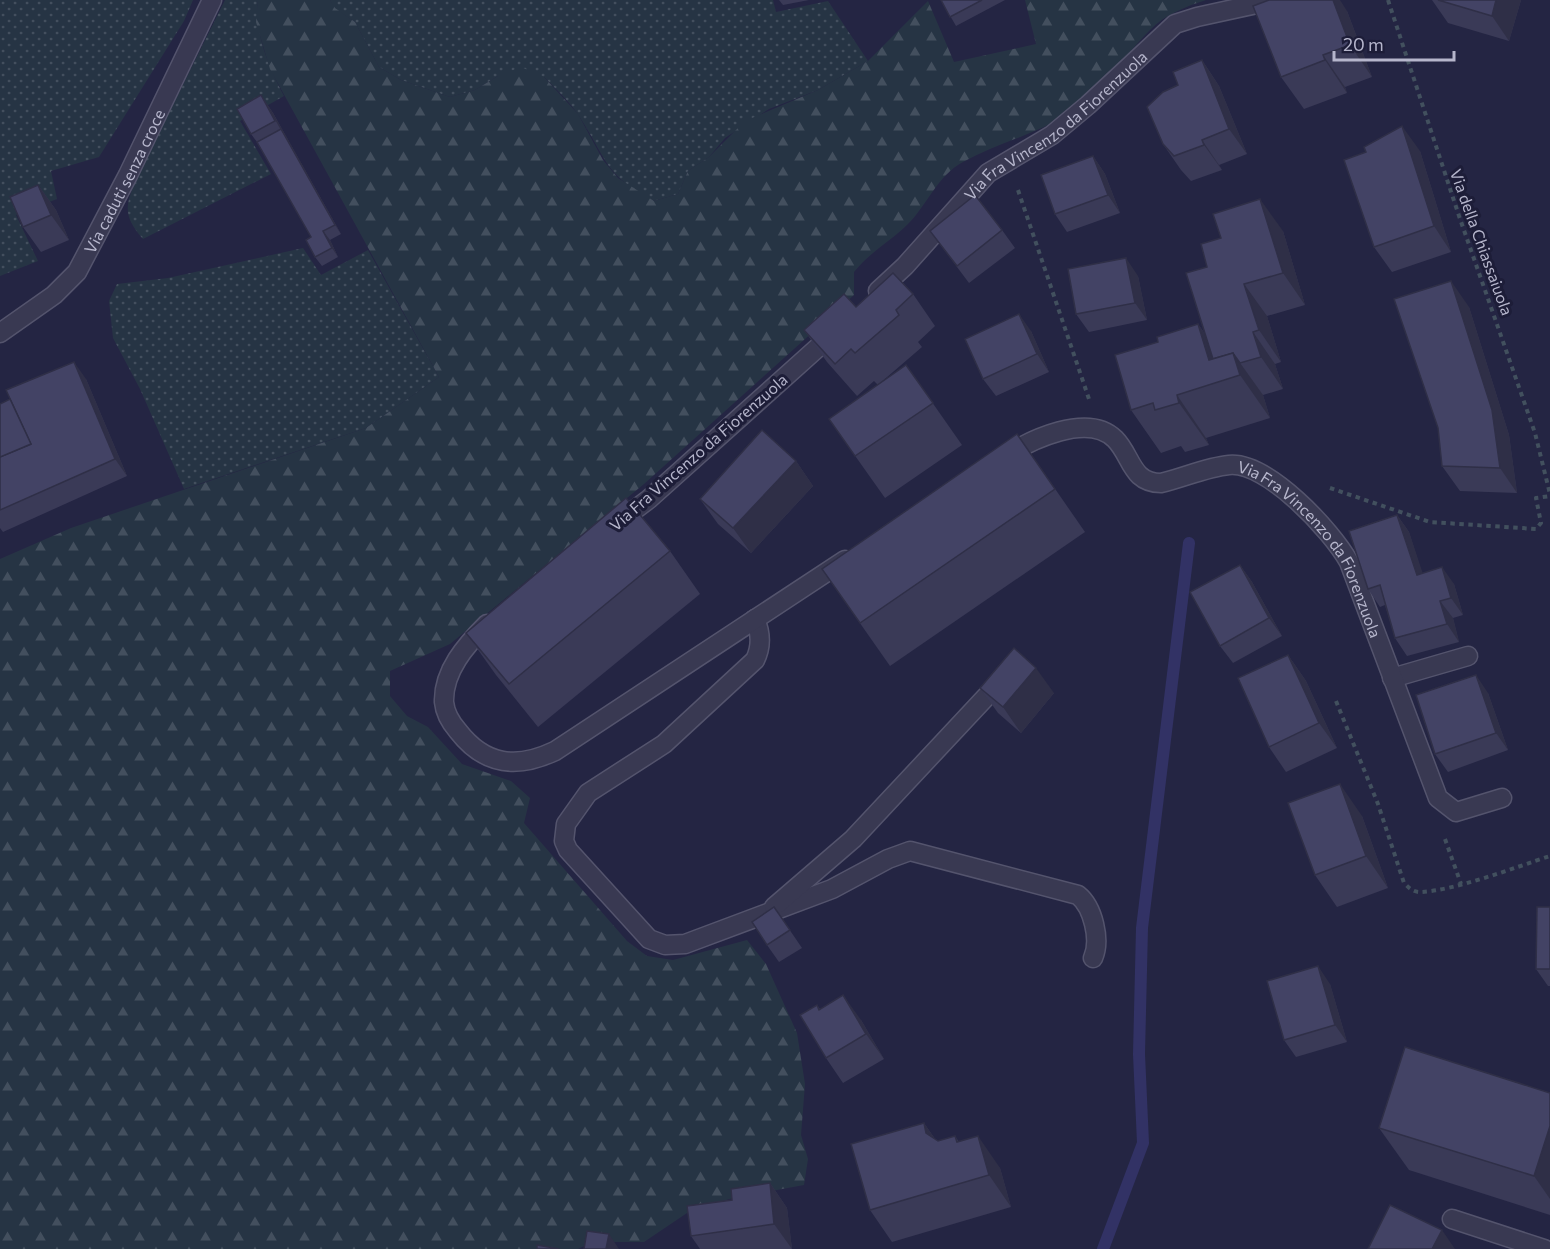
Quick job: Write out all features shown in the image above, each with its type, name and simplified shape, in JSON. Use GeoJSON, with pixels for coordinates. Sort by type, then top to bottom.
{"type":"FeatureCollection","features":[{"type":"Feature","properties":{"kind":"street","name":"Via caduti senza croce"},"geometry":{"type":"LineString","coordinates":[[0,333],[54,296],[77,272],[128,175],[212,0]]}},
{"type":"Feature","properties":{"kind":"street","name":"Via Fra Vincenzo da Fiorenzuola"},"geometry":{"type":"LineString","coordinates":[[862,306],[905,266],[972,188],[1008,161],[1052,135],[1088,105],[1175,24],[1197,16],[1275,0]]}},
{"type":"Feature","properties":{"kind":"street","name":"Via Fra Vincenzo da Fiorenzuola"},"geometry":{"type":"LineString","coordinates":[[601,536],[649,499],[845,322]]}},
{"type":"Feature","properties":{"kind":"street"},"geometry":{"type":"LineString","coordinates":[[984,470],[1024,444],[1060,431],[1082,427],[1099,428]]}},
{"type":"Feature","properties":{"kind":"street","name":"Via Fra Vincenzo da Fiorenzuola"},"geometry":{"type":"LineString","coordinates":[[1099,428],[1115,439],[1132,469],[1142,479],[1152,483],[1161,483],[1230,465],[1245,467],[1286,493],[1321,524],[1341,548],[1359,585],[1438,798],[1447,807]]}},
{"type":"Feature","properties":{"kind":"street"},"geometry":{"type":"LineString","coordinates":[[496,615],[472,639],[453,667],[445,692],[444,705],[456,729],[476,752],[505,761],[522,763],[555,751],[864,547]]}},
{"type":"Feature","properties":{"kind":"street"},"geometry":{"type":"LineString","coordinates":[[755,619],[759,629],[760,646],[755,660],[664,744],[588,793],[571,814],[564,833],[568,850],[577,862],[649,939],[665,945],[686,944],[832,889],[888,859],[910,851],[1078,895],[1090,908],[1097,950],[1093,958]]}},
{"type":"Feature","properties":{"kind":"street"},"geometry":{"type":"LineString","coordinates":[[1392,678],[1468,656]]}},
{"type":"Feature","properties":{"kind":"street"},"geometry":{"type":"LineString","coordinates":[[764,916],[853,839],[998,684]]}},
{"type":"Feature","properties":{"kind":"street"},"geometry":{"type":"LineString","coordinates":[[1447,807],[1456,812],[1502,798]]}},
{"type":"Feature","properties":{"kind":"street"},"geometry":{"type":"LineString","coordinates":[[1452,1219],[1544,1249]]}},
{"type":"Feature","properties":{"kind":"path","name":"Via della Chiassaiuola"},"geometry":{"type":"LineString","coordinates":[[1388,0],[1459,216],[1535,433],[1550,495]]}},
{"type":"Feature","properties":{"kind":"path"},"geometry":{"type":"LineString","coordinates":[[1008,161],[1099,428]]}},
{"type":"Feature","properties":{"kind":"path"},"geometry":{"type":"LineString","coordinates":[[1286,493],[1296,484],[1310,482],[1430,522],[1536,529],[1541,523],[1536,498],[1550,495]]}},
{"type":"Feature","properties":{"kind":"path"},"geometry":{"type":"LineString","coordinates":[[1336,701],[1378,804],[1404,883],[1410,890],[1419,892],[1461,884],[1550,856]]}},
{"type":"Feature","properties":{"kind":"path"},"geometry":{"type":"LineString","coordinates":[[1447,807],[1439,821],[1461,884]]}},
{"type":"Feature","properties":{"kind":"green space"},"geometry":{"type":"Polygon","coordinates":[[[0,0],[193,0],[184,21],[99,157],[51,171],[57,199],[16,215],[38,261],[0,276],[0,0]]]}},
{"type":"Feature","properties":{"kind":"green space"},"geometry":{"type":"Polygon","coordinates":[[[225,0],[258,0],[259,25],[264,50],[284,96],[240,121],[271,174],[143,239],[131,223],[128,208],[131,194],[138,175],[225,0]]]}},
{"type":"Feature","properties":{"kind":"green space"},"geometry":{"type":"Polygon","coordinates":[[[258,0],[330,0],[335,8],[355,22],[379,67],[401,80],[450,97],[475,90],[498,76],[521,67],[544,77],[578,114],[603,160],[618,178],[654,201],[678,194],[688,171],[709,157],[745,121],[818,90],[868,61],[928,1],[954,62],[1036,44],[1025,0],[1206,0],[1162,20],[1140,41],[1091,97],[1067,115],[954,168],[939,182],[908,224],[867,258],[854,272],[854,295],[644,484],[450,644],[390,671],[390,696],[407,716],[428,727],[462,764],[511,781],[530,798],[524,823],[627,941],[647,956],[673,960],[747,940],[766,964],[797,1033],[805,1084],[801,1135],[808,1159],[804,1185],[729,1199],[687,1213],[644,1242],[592,1242],[578,1249],[0,1249],[0,559],[71,528],[366,428],[439,377],[270,69],[256,22],[258,0]]]}},
{"type":"Feature","properties":{"kind":"green space"},"geometry":{"type":"Polygon","coordinates":[[[330,0],[773,0],[776,12],[828,1],[868,61],[818,90],[769,109],[725,138],[709,157],[688,171],[678,194],[654,201],[625,183],[608,165],[575,111],[544,77],[498,76],[475,90],[450,97],[401,80],[379,67],[355,22],[334,8],[330,0]]]}},
{"type":"Feature","properties":{"kind":"green space"},"geometry":{"type":"Polygon","coordinates":[[[303,248],[321,275],[368,250],[439,377],[366,428],[184,489],[140,389],[113,338],[109,301],[117,284],[168,278],[303,248]]]}},
{"type":"Feature","properties":{"kind":"building"},"geometry":{"type":"Polygon","coordinates":[[[941,0],[982,0],[950,17],[941,0]]]}},
{"type":"Feature","properties":{"kind":"building"},"geometry":{"type":"Polygon","coordinates":[[[1269,0],[1333,0],[1350,45],[1323,55],[1325,60],[1281,77],[1253,6],[1269,0]]]}},
{"type":"Feature","properties":{"kind":"building"},"geometry":{"type":"Polygon","coordinates":[[[1438,0],[1496,0],[1492,16],[1438,0]]]}},
{"type":"Feature","properties":{"kind":"building"},"geometry":{"type":"Polygon","coordinates":[[[1202,60],[1229,129],[1202,140],[1204,145],[1174,156],[1163,144],[1147,107],[1163,92],[1178,85],[1173,72],[1202,60]]]}},
{"type":"Feature","properties":{"kind":"building"},"geometry":{"type":"Polygon","coordinates":[[[261,95],[275,121],[251,134],[237,109],[261,95]]]}},
{"type":"Feature","properties":{"kind":"building"},"geometry":{"type":"Polygon","coordinates":[[[1402,126],[1434,226],[1374,247],[1344,160],[1366,152],[1364,147],[1402,126]]]}},
{"type":"Feature","properties":{"kind":"building"},"geometry":{"type":"Polygon","coordinates":[[[281,129],[335,225],[323,231],[332,248],[315,257],[306,240],[311,237],[257,142],[281,129]]]}},
{"type":"Feature","properties":{"kind":"building"},"geometry":{"type":"Polygon","coordinates":[[[1093,156],[1108,195],[1055,214],[1041,175],[1093,156]]]}},
{"type":"Feature","properties":{"kind":"building"},"geometry":{"type":"Polygon","coordinates":[[[38,185],[51,215],[23,227],[10,197],[38,185]]]}},
{"type":"Feature","properties":{"kind":"building"},"geometry":{"type":"Polygon","coordinates":[[[975,195],[1002,230],[957,266],[930,231],[975,195]]]}},
{"type":"Feature","properties":{"kind":"building"},"geometry":{"type":"Polygon","coordinates":[[[1260,199],[1283,273],[1244,284],[1259,330],[1253,332],[1261,357],[1240,363],[1233,353],[1213,359],[1186,273],[1207,267],[1201,244],[1221,238],[1213,214],[1260,199]]]}},
{"type":"Feature","properties":{"kind":"building"},"geometry":{"type":"Polygon","coordinates":[[[1126,258],[1135,303],[1076,314],[1068,269],[1126,258]]]}},
{"type":"Feature","properties":{"kind":"building"},"geometry":{"type":"Polygon","coordinates":[[[893,273],[913,294],[896,310],[899,315],[855,353],[851,349],[835,364],[804,330],[844,294],[856,307],[893,273]]]}},
{"type":"Feature","properties":{"kind":"building"},"geometry":{"type":"Polygon","coordinates":[[[1451,281],[1492,410],[1500,468],[1442,466],[1438,428],[1394,299],[1451,281]]]}},
{"type":"Feature","properties":{"kind":"building"},"geometry":{"type":"Polygon","coordinates":[[[1019,314],[1037,354],[983,379],[965,339],[1019,314]]]}},
{"type":"Feature","properties":{"kind":"building"},"geometry":{"type":"Polygon","coordinates":[[[1198,324],[1209,360],[1233,353],[1240,375],[1177,395],[1179,403],[1155,410],[1153,403],[1131,410],[1115,355],[1158,342],[1157,337],[1198,324]]]}},
{"type":"Feature","properties":{"kind":"building"},"geometry":{"type":"Polygon","coordinates":[[[74,362],[115,459],[0,510],[0,457],[31,444],[6,390],[74,362]]]}},
{"type":"Feature","properties":{"kind":"building"},"geometry":{"type":"Polygon","coordinates":[[[906,365],[933,403],[855,456],[829,419],[906,365]]]}},
{"type":"Feature","properties":{"kind":"building"},"geometry":{"type":"Polygon","coordinates":[[[10,399],[31,444],[0,457],[0,404],[10,399]]]}},
{"type":"Feature","properties":{"kind":"building"},"geometry":{"type":"Polygon","coordinates":[[[762,430],[796,461],[733,528],[700,499],[762,430]]]}},
{"type":"Feature","properties":{"kind":"building"},"geometry":{"type":"Polygon","coordinates":[[[1017,434],[1055,489],[860,623],[822,569],[1017,434]]]}},
{"type":"Feature","properties":{"kind":"building"},"geometry":{"type":"Polygon","coordinates":[[[626,498],[670,551],[509,684],[466,633],[626,498]]]}},
{"type":"Feature","properties":{"kind":"building"},"geometry":{"type":"Polygon","coordinates":[[[1397,515],[1417,575],[1442,567],[1451,598],[1440,601],[1447,624],[1395,638],[1380,585],[1368,589],[1349,531],[1397,515]]]}},
{"type":"Feature","properties":{"kind":"building"},"geometry":{"type":"Polygon","coordinates":[[[1240,565],[1269,618],[1220,646],[1190,592],[1240,565]]]}},
{"type":"Feature","properties":{"kind":"building"},"geometry":{"type":"Polygon","coordinates":[[[1014,648],[1036,668],[1003,707],[980,688],[1014,648]]]}},
{"type":"Feature","properties":{"kind":"building"},"geometry":{"type":"Polygon","coordinates":[[[1288,655],[1319,723],[1269,747],[1238,678],[1288,655]]]}},
{"type":"Feature","properties":{"kind":"building"},"geometry":{"type":"Polygon","coordinates":[[[1476,675],[1496,733],[1435,754],[1416,695],[1476,675]]]}},
{"type":"Feature","properties":{"kind":"building"},"geometry":{"type":"Polygon","coordinates":[[[1340,784],[1366,856],[1315,875],[1288,803],[1340,784]]]}},
{"type":"Feature","properties":{"kind":"building"},"geometry":{"type":"Polygon","coordinates":[[[774,907],[790,930],[767,945],[752,922],[774,907]]]}},
{"type":"Feature","properties":{"kind":"building"},"geometry":{"type":"Polygon","coordinates":[[[1537,907],[1550,907],[1550,969],[1536,969],[1537,907]]]}},
{"type":"Feature","properties":{"kind":"building"},"geometry":{"type":"Polygon","coordinates":[[[1318,966],[1335,1025],[1284,1040],[1267,981],[1318,966]]]}},
{"type":"Feature","properties":{"kind":"building"},"geometry":{"type":"Polygon","coordinates":[[[843,995],[866,1034],[826,1058],[800,1015],[817,1005],[819,1010],[843,995]]]}},
{"type":"Feature","properties":{"kind":"building"},"geometry":{"type":"Polygon","coordinates":[[[1405,1047],[1550,1093],[1550,1126],[1534,1176],[1379,1128],[1405,1047]]]}},
{"type":"Feature","properties":{"kind":"building"},"geometry":{"type":"Polygon","coordinates":[[[924,1123],[926,1133],[938,1141],[955,1136],[957,1142],[978,1136],[989,1175],[870,1210],[851,1144],[924,1123]]]}},
{"type":"Feature","properties":{"kind":"building"},"geometry":{"type":"Polygon","coordinates":[[[770,1183],[774,1224],[691,1236],[687,1206],[732,1200],[731,1189],[770,1183]]]}},
{"type":"Feature","properties":{"kind":"building"},"geometry":{"type":"Polygon","coordinates":[[[1390,1205],[1442,1230],[1432,1249],[1368,1249],[1390,1205]]]}},
{"type":"Feature","properties":{"kind":"building"},"geometry":{"type":"Polygon","coordinates":[[[587,1231],[609,1234],[606,1249],[584,1249],[587,1231]]]}},
{"type":"Feature","properties":{"kind":"building"},"geometry":{"type":"Polygon","coordinates":[[[537,1245],[559,1249],[537,1249],[537,1245]]]}},
{"type":"Feature","properties":{"kind":"waterway"},"geometry":{"type":"LineString","coordinates":[[1103,1249],[1143,1143],[1139,1054],[1142,928],[1189,543]]}}]}
